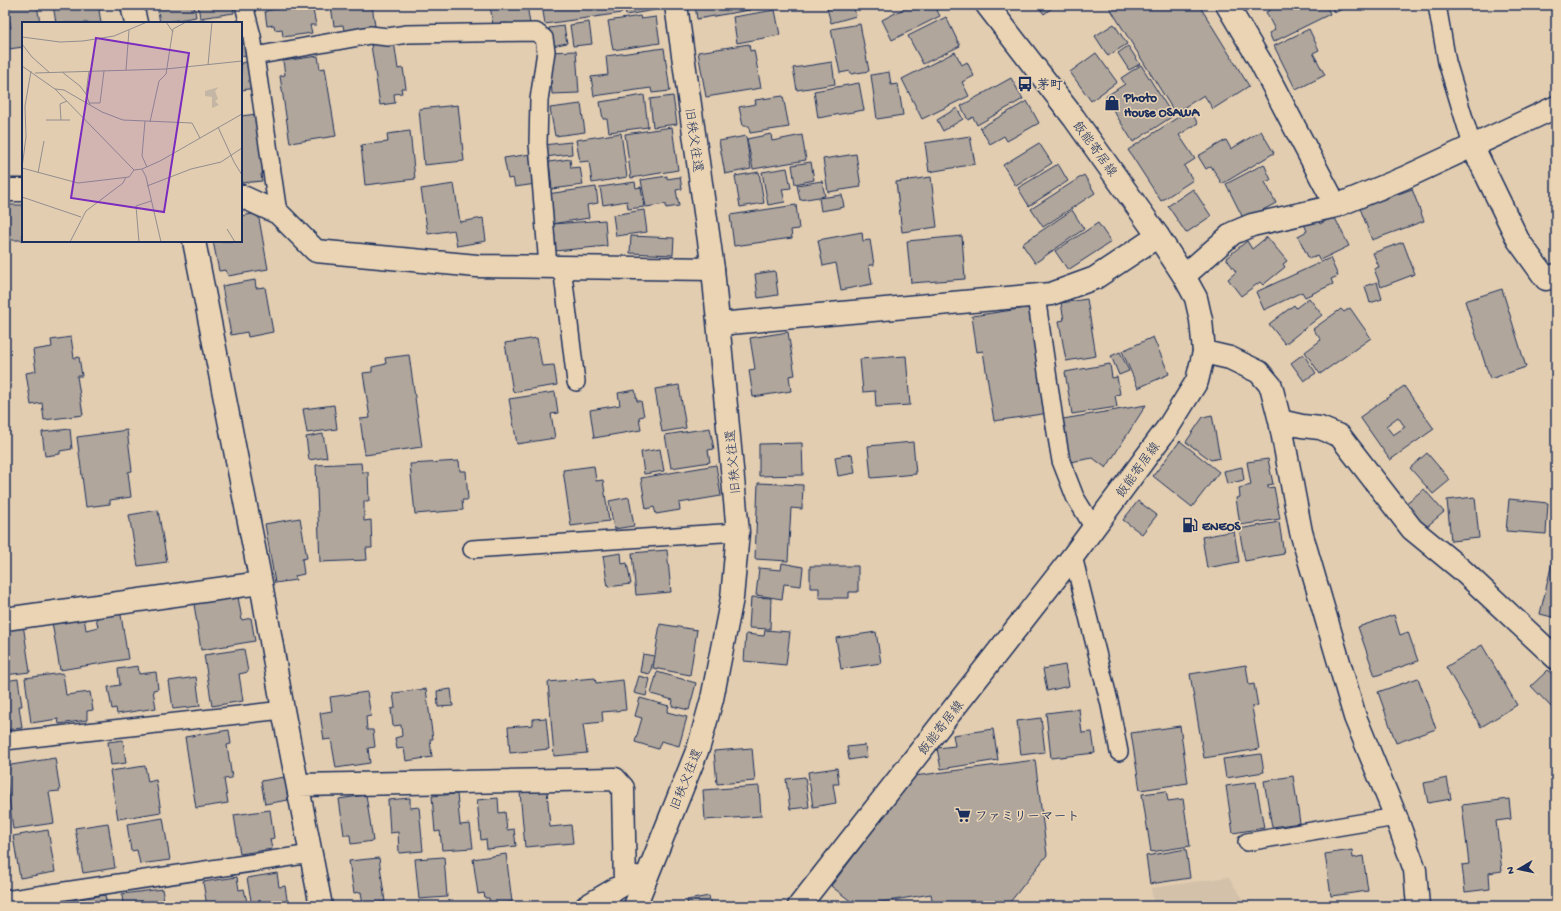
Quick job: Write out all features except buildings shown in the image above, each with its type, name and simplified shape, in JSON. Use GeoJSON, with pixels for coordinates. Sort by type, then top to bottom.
{"type":"FeatureCollection","features":[{"type":"Feature","properties":{"kind":"street"},"geometry":{"type":"LineString","coordinates":[[132,5],[136,22]]}},
{"type":"Feature","properties":{"kind":"street","name":"旧秩父往還"},"geometry":{"type":"LineString","coordinates":[[635,906],[698,746],[712,699],[732,598],[738,532],[714,269],[676,5]]}},
{"type":"Feature","properties":{"kind":"street","name":"飯能寄居線"},"geometry":{"type":"LineString","coordinates":[[799,906],[1073,556],[1169,426],[1197,381],[1204,352],[1201,320],[1196,298],[1184,276],[1158,236],[1074,118],[987,5]]}},
{"type":"Feature","properties":{"kind":"street"},"geometry":{"type":"LineString","coordinates":[[1227,5],[1260,61],[1336,206]]}},
{"type":"Feature","properties":{"kind":"street"},"geometry":{"type":"LineString","coordinates":[[1184,276],[1233,233],[1252,225],[1336,206],[1404,178],[1556,107]]}},
{"type":"Feature","properties":{"kind":"street"},"geometry":{"type":"LineString","coordinates":[[1472,145],[1518,240],[1546,279],[1556,275]]}},
{"type":"Feature","properties":{"kind":"street"},"geometry":{"type":"LineString","coordinates":[[5,190],[22,190]]}},
{"type":"Feature","properties":{"kind":"street"},"geometry":{"type":"LineString","coordinates":[[242,196],[278,213],[316,251],[477,266],[714,269]]}},
{"type":"Feature","properties":{"kind":"street"},"geometry":{"type":"LineString","coordinates":[[719,324],[1051,294],[1095,278],[1158,236]]}},
{"type":"Feature","properties":{"kind":"street"},"geometry":{"type":"LineString","coordinates":[[194,242],[261,583],[283,710],[321,906]]}},
{"type":"Feature","properties":{"kind":"street"},"geometry":{"type":"LineString","coordinates":[[1204,352],[1230,358],[1260,372],[1271,386],[1280,422],[1301,532],[1355,717],[1396,817],[1415,870],[1418,906]]}},
{"type":"Feature","properties":{"kind":"street"},"geometry":{"type":"LineString","coordinates":[[1280,422],[1320,428],[1340,436],[1412,529],[1462,570],[1556,658]]}},
{"type":"Feature","properties":{"kind":"street"},"geometry":{"type":"LineString","coordinates":[[5,619],[261,583]]}},
{"type":"Feature","properties":{"kind":"street"},"geometry":{"type":"LineString","coordinates":[[298,785],[615,779],[623,788],[625,884]]}},
{"type":"Feature","properties":{"kind":"street"},"geometry":{"type":"LineString","coordinates":[[587,906],[651,867]]}},
{"type":"Feature","properties":{"kind":"street"},"geometry":{"type":"LineString","coordinates":[[5,900],[7,906]]}},
{"type":"Feature","properties":{"kind":"lane"},"geometry":{"type":"LineString","coordinates":[[244,5],[252,36],[278,213]]}},
{"type":"Feature","properties":{"kind":"lane"},"geometry":{"type":"LineString","coordinates":[[1439,6],[1448,62],[1472,145]]}},
{"type":"Feature","properties":{"kind":"lane"},"geometry":{"type":"LineString","coordinates":[[255,56],[370,35],[388,37],[406,34],[536,32],[544,38],[546,51],[539,100],[538,144],[555,266],[576,382]]}},
{"type":"Feature","properties":{"kind":"lane"},"geometry":{"type":"LineString","coordinates":[[1036,296],[1061,461],[1075,497],[1094,528]]}},
{"type":"Feature","properties":{"kind":"lane"},"geometry":{"type":"LineString","coordinates":[[472,549],[738,532]]}},
{"type":"Feature","properties":{"kind":"lane"},"geometry":{"type":"LineString","coordinates":[[1073,556],[1110,704],[1119,752]]}},
{"type":"Feature","properties":{"kind":"lane"},"geometry":{"type":"LineString","coordinates":[[5,742],[283,710]]}},
{"type":"Feature","properties":{"kind":"lane"},"geometry":{"type":"LineString","coordinates":[[1247,842],[1396,817]]}},
{"type":"Feature","properties":{"kind":"lane"},"geometry":{"type":"LineString","coordinates":[[5,900],[311,854]]}},
{"type":"Feature","properties":{"kind":"shaded area"},"geometry":{"type":"Polygon","coordinates":[[[1228,877],[1246,903],[1287,906],[1154,906],[1151,888],[1228,877]]]}},
{"type":"Feature","properties":{"kind":"place","name":"茅町"},"geometry":{"type":"Point","coordinates":[1025,84]}},
{"type":"Feature","properties":{"kind":"place","name":"Photo House OSAWA"},"geometry":{"type":"Point","coordinates":[1112,103]}},
{"type":"Feature","properties":{"kind":"place","name":"ENEOS"},"geometry":{"type":"Point","coordinates":[1190,525]}},
{"type":"Feature","properties":{"kind":"place","name":"ファミリーマート"},"geometry":{"type":"Point","coordinates":[963,815]}}]}
